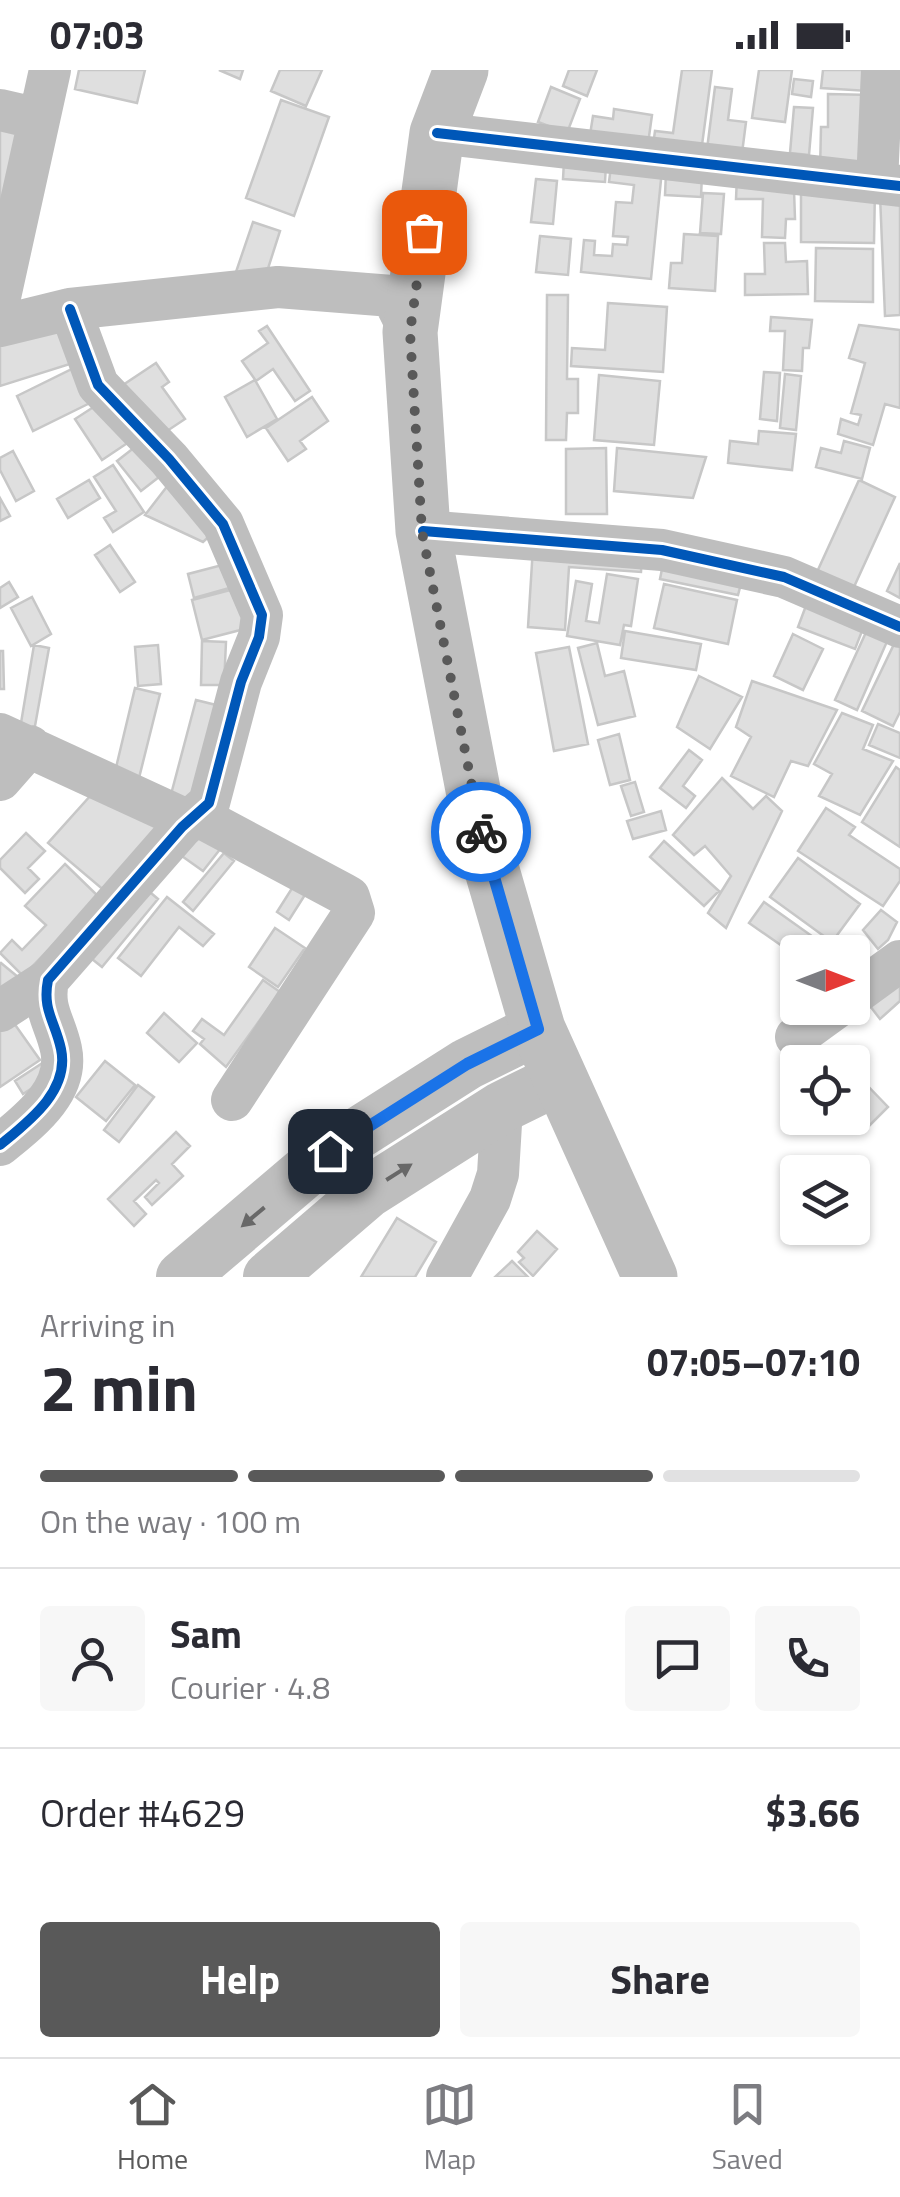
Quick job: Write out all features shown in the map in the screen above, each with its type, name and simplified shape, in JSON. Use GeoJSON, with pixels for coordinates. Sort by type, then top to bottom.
{"type":"FeatureCollection","features":[{"type":"Feature","properties":{"kind":"highway"},"geometry":{"type":"LineString","coordinates":[[461,70],[437,133],[410,332],[422,532],[482,836],[538,1029],[650,1277]]}},
{"type":"Feature","properties":{"kind":"main road"},"geometry":{"type":"LineString","coordinates":[[182,1277],[330,1151],[467,1064],[538,1029]]}},
{"type":"Feature","properties":{"kind":"main road"},"geometry":{"type":"LineString","coordinates":[[268,1277],[368,1192],[502,1107],[559,1080]]}},
{"type":"Feature","properties":{"kind":"street"},"geometry":{"type":"LineString","coordinates":[[0,297],[20,115],[50,70]]}},
{"type":"Feature","properties":{"kind":"street"},"geometry":{"type":"LineString","coordinates":[[437,133],[888,184],[882,70]]}},
{"type":"Feature","properties":{"kind":"street"},"geometry":{"type":"LineString","coordinates":[[0,326],[70,310],[278,287],[392,296],[410,332]]}},
{"type":"Feature","properties":{"kind":"street"},"geometry":{"type":"LineString","coordinates":[[0,1011],[48,980],[192,818],[209,804],[240,682],[259,636],[262,615],[223,524],[169,459],[98,386],[70,310]]}},
{"type":"Feature","properties":{"kind":"street"},"geometry":{"type":"LineString","coordinates":[[422,532],[662,550],[784,577],[900,627]]}},
{"type":"Feature","properties":{"kind":"street"},"geometry":{"type":"LineString","coordinates":[[0,780],[15,740],[192,818],[349,898],[354,913],[232,1100]]}},
{"type":"Feature","properties":{"kind":"street"},"geometry":{"type":"LineString","coordinates":[[870,983],[900,961]]}},
{"type":"Feature","properties":{"kind":"street"},"geometry":{"type":"LineString","coordinates":[[0,1144],[37,1115],[58,1082],[62,1052],[44,1000],[48,980]]}},
{"type":"Feature","properties":{"kind":"street"},"geometry":{"type":"LineString","coordinates":[[796,1036],[812,1025]]}},
{"type":"Feature","properties":{"kind":"street"},"geometry":{"type":"LineString","coordinates":[[447,1277],[498,1174],[502,1107]]}},
{"type":"Feature","properties":{"kind":"building"},"geometry":{"type":"Polygon","coordinates":[[[79,70],[145,70],[137,103],[75,89],[79,70]]]}},
{"type":"Feature","properties":{"kind":"building"},"geometry":{"type":"Polygon","coordinates":[[[219,70],[243,70],[240,79],[219,70]]]}},
{"type":"Feature","properties":{"kind":"building"},"geometry":{"type":"Polygon","coordinates":[[[280,70],[322,70],[306,106],[271,91],[280,70]]]}},
{"type":"Feature","properties":{"kind":"building"},"geometry":{"type":"Polygon","coordinates":[[[569,70],[597,70],[587,96],[563,86],[569,70]]]}},
{"type":"Feature","properties":{"kind":"building"},"geometry":{"type":"Polygon","coordinates":[[[682,70],[712,70],[700,160],[652,153],[655,131],[673,133],[682,70]]]}},
{"type":"Feature","properties":{"kind":"building"},"geometry":{"type":"Polygon","coordinates":[[[759,70],[792,70],[785,122],[752,118],[759,70]]]}},
{"type":"Feature","properties":{"kind":"building"},"geometry":{"type":"Polygon","coordinates":[[[823,70],[869,70],[868,91],[821,88],[823,70]]]}},
{"type":"Feature","properties":{"kind":"building"},"geometry":{"type":"Polygon","coordinates":[[[794,79],[813,81],[811,97],[792,94],[794,79]]]}},
{"type":"Feature","properties":{"kind":"building"},"geometry":{"type":"Polygon","coordinates":[[[551,87],[580,99],[567,133],[538,122],[551,87]]]}},
{"type":"Feature","properties":{"kind":"building"},"geometry":{"type":"Polygon","coordinates":[[[715,87],[732,89],[728,120],[746,122],[741,161],[706,157],[715,87]]]}},
{"type":"Feature","properties":{"kind":"building"},"geometry":{"type":"Polygon","coordinates":[[[828,94],[871,95],[870,172],[820,171],[821,127],[828,127],[828,94]]]}},
{"type":"Feature","properties":{"kind":"building"},"geometry":{"type":"Polygon","coordinates":[[[281,100],[329,117],[294,216],[246,198],[281,100]]]}},
{"type":"Feature","properties":{"kind":"building"},"geometry":{"type":"Polygon","coordinates":[[[794,107],[813,108],[809,155],[790,153],[794,107]]]}},
{"type":"Feature","properties":{"kind":"building"},"geometry":{"type":"Polygon","coordinates":[[[614,109],[652,115],[647,151],[589,141],[593,116],[613,119],[614,109]]]}},
{"type":"Feature","properties":{"kind":"building"},"geometry":{"type":"Polygon","coordinates":[[[0,121],[26,127],[10,200],[0,198],[0,121]]]}},
{"type":"Feature","properties":{"kind":"building"},"geometry":{"type":"Polygon","coordinates":[[[564,161],[606,164],[605,182],[563,179],[564,161]]]}},
{"type":"Feature","properties":{"kind":"building"},"geometry":{"type":"Polygon","coordinates":[[[611,166],[662,170],[651,279],[581,272],[584,240],[595,241],[594,255],[612,256],[613,244],[627,245],[628,237],[613,236],[616,202],[632,203],[634,185],[609,182],[611,166]]]}},
{"type":"Feature","properties":{"kind":"building"},"geometry":{"type":"Polygon","coordinates":[[[666,172],[702,174],[701,197],[665,195],[666,172]]]}},
{"type":"Feature","properties":{"kind":"building"},"geometry":{"type":"Polygon","coordinates":[[[737,176],[794,190],[795,219],[786,219],[785,238],[762,237],[763,199],[736,199],[737,176]]]}},
{"type":"Feature","properties":{"kind":"building"},"geometry":{"type":"Polygon","coordinates":[[[536,179],[557,181],[553,224],[531,222],[536,179]]]}},
{"type":"Feature","properties":{"kind":"building"},"geometry":{"type":"Polygon","coordinates":[[[801,187],[875,188],[874,243],[801,242],[801,187]]]}},
{"type":"Feature","properties":{"kind":"building"},"geometry":{"type":"Polygon","coordinates":[[[703,193],[724,194],[721,234],[700,233],[703,193]]]}},
{"type":"Feature","properties":{"kind":"building"},"geometry":{"type":"Polygon","coordinates":[[[900,194],[900,315],[885,316],[880,195],[900,194]]]}},
{"type":"Feature","properties":{"kind":"building"},"geometry":{"type":"Polygon","coordinates":[[[253,222],[280,231],[264,281],[236,272],[253,222]]]}},
{"type":"Feature","properties":{"kind":"building"},"geometry":{"type":"Polygon","coordinates":[[[684,234],[718,236],[715,291],[669,288],[671,263],[682,263],[684,234]]]}},
{"type":"Feature","properties":{"kind":"building"},"geometry":{"type":"Polygon","coordinates":[[[540,236],[571,239],[568,275],[536,272],[540,236]]]}},
{"type":"Feature","properties":{"kind":"building"},"geometry":{"type":"Polygon","coordinates":[[[764,243],[785,243],[786,262],[807,261],[808,294],[745,295],[745,274],[765,274],[764,243]]]}},
{"type":"Feature","properties":{"kind":"building"},"geometry":{"type":"Polygon","coordinates":[[[816,248],[873,249],[873,302],[815,301],[816,248]]]}},
{"type":"Feature","properties":{"kind":"building"},"geometry":{"type":"Polygon","coordinates":[[[547,295],[568,295],[567,379],[578,379],[578,413],[567,413],[566,440],[546,440],[547,295]]]}},
{"type":"Feature","properties":{"kind":"building"},"geometry":{"type":"Polygon","coordinates":[[[608,303],[667,307],[663,372],[571,366],[572,348],[605,350],[608,303]]]}},
{"type":"Feature","properties":{"kind":"building"},"geometry":{"type":"Polygon","coordinates":[[[771,317],[812,320],[809,348],[803,348],[802,371],[783,370],[785,331],[770,331],[771,317]]]}},
{"type":"Feature","properties":{"kind":"building"},"geometry":{"type":"Polygon","coordinates":[[[57,322],[70,364],[0,386],[0,340],[57,322]]]}},
{"type":"Feature","properties":{"kind":"building"},"geometry":{"type":"Polygon","coordinates":[[[859,325],[900,330],[900,408],[885,404],[873,445],[838,434],[841,419],[858,425],[861,415],[851,413],[865,363],[849,358],[859,325]]]}},
{"type":"Feature","properties":{"kind":"building"},"geometry":{"type":"Polygon","coordinates":[[[267,326],[310,391],[295,401],[273,369],[256,381],[242,361],[268,343],[259,331],[267,326]]]}},
{"type":"Feature","properties":{"kind":"building"},"geometry":{"type":"Polygon","coordinates":[[[156,363],[169,382],[162,387],[185,419],[164,433],[117,389],[156,363]]]}},
{"type":"Feature","properties":{"kind":"building"},"geometry":{"type":"Polygon","coordinates":[[[76,367],[92,402],[33,431],[17,396],[76,367]]]}},
{"type":"Feature","properties":{"kind":"building"},"geometry":{"type":"Polygon","coordinates":[[[764,372],[780,373],[777,421],[760,419],[764,372]]]}},
{"type":"Feature","properties":{"kind":"building"},"geometry":{"type":"Polygon","coordinates":[[[785,374],[801,376],[796,430],[780,428],[785,374]]]}},
{"type":"Feature","properties":{"kind":"building"},"geometry":{"type":"Polygon","coordinates":[[[599,375],[660,381],[654,445],[594,440],[599,375]]]}},
{"type":"Feature","properties":{"kind":"building"},"geometry":{"type":"Polygon","coordinates":[[[255,380],[277,419],[247,437],[225,397],[255,380]]]}},
{"type":"Feature","properties":{"kind":"building"},"geometry":{"type":"Polygon","coordinates":[[[312,397],[328,421],[300,441],[306,449],[288,461],[266,428],[312,397]]]}},
{"type":"Feature","properties":{"kind":"building"},"geometry":{"type":"Polygon","coordinates":[[[106,399],[132,440],[102,460],[75,419],[106,399]]]}},
{"type":"Feature","properties":{"kind":"building"},"geometry":{"type":"Polygon","coordinates":[[[759,431],[796,434],[792,470],[728,463],[730,441],[758,444],[759,431]]]}},
{"type":"Feature","properties":{"kind":"building"},"geometry":{"type":"Polygon","coordinates":[[[844,441],[870,448],[862,479],[816,467],[821,448],[841,453],[844,441]]]}},
{"type":"Feature","properties":{"kind":"building"},"geometry":{"type":"Polygon","coordinates":[[[135,447],[159,477],[141,491],[117,461],[135,447]]]}},
{"type":"Feature","properties":{"kind":"building"},"geometry":{"type":"Polygon","coordinates":[[[606,448],[607,514],[566,514],[566,449],[606,448]]]}},
{"type":"Feature","properties":{"kind":"building"},"geometry":{"type":"Polygon","coordinates":[[[617,448],[706,457],[693,498],[614,491],[617,448]]]}},
{"type":"Feature","properties":{"kind":"building"},"geometry":{"type":"Polygon","coordinates":[[[13,451],[34,491],[16,501],[0,470],[0,458],[13,451]]]}},
{"type":"Feature","properties":{"kind":"building"},"geometry":{"type":"Polygon","coordinates":[[[113,465],[144,512],[113,532],[104,518],[116,511],[94,477],[113,465]]]}},
{"type":"Feature","properties":{"kind":"building"},"geometry":{"type":"Polygon","coordinates":[[[89,480],[100,498],[68,518],[57,499],[89,480]]]}},
{"type":"Feature","properties":{"kind":"building"},"geometry":{"type":"Polygon","coordinates":[[[859,480],[895,497],[848,600],[812,583],[859,480]]]}},
{"type":"Feature","properties":{"kind":"building"},"geometry":{"type":"Polygon","coordinates":[[[169,484],[215,531],[203,542],[145,515],[169,484]]]}},
{"type":"Feature","properties":{"kind":"building"},"geometry":{"type":"Polygon","coordinates":[[[0,498],[10,516],[0,521],[0,498]]]}},
{"type":"Feature","properties":{"kind":"building"},"geometry":{"type":"Polygon","coordinates":[[[110,545],[135,582],[120,592],[95,555],[110,545]]]}},
{"type":"Feature","properties":{"kind":"building"},"geometry":{"type":"Polygon","coordinates":[[[533,547],[642,555],[641,572],[569,567],[565,630],[528,627],[533,547]]]}},
{"type":"Feature","properties":{"kind":"building"},"geometry":{"type":"Polygon","coordinates":[[[664,559],[743,576],[738,595],[660,579],[664,559]]]}},
{"type":"Feature","properties":{"kind":"building"},"geometry":{"type":"Polygon","coordinates":[[[900,563],[900,598],[887,591],[900,563]]]}},
{"type":"Feature","properties":{"kind":"building"},"geometry":{"type":"Polygon","coordinates":[[[226,564],[233,587],[194,598],[188,574],[226,564]]]}},
{"type":"Feature","properties":{"kind":"building"},"geometry":{"type":"Polygon","coordinates":[[[607,574],[638,579],[631,626],[624,625],[620,645],[567,636],[576,581],[592,584],[586,621],[599,623],[607,574]]]}},
{"type":"Feature","properties":{"kind":"building"},"geometry":{"type":"Polygon","coordinates":[[[9,582],[18,597],[0,608],[0,588],[9,582]]]}},
{"type":"Feature","properties":{"kind":"building"},"geometry":{"type":"Polygon","coordinates":[[[664,584],[737,600],[728,644],[654,628],[664,584]]]}},
{"type":"Feature","properties":{"kind":"building"},"geometry":{"type":"Polygon","coordinates":[[[238,588],[248,628],[202,640],[192,600],[238,588]]]}},
{"type":"Feature","properties":{"kind":"building"},"geometry":{"type":"Polygon","coordinates":[[[32,597],[51,634],[31,646],[11,608],[32,597]]]}},
{"type":"Feature","properties":{"kind":"building"},"geometry":{"type":"Polygon","coordinates":[[[807,603],[864,626],[855,649],[798,627],[807,603]]]}},
{"type":"Feature","properties":{"kind":"building"},"geometry":{"type":"Polygon","coordinates":[[[868,628],[889,637],[857,710],[835,700],[868,628]]]}},
{"type":"Feature","properties":{"kind":"building"},"geometry":{"type":"Polygon","coordinates":[[[625,631],[701,644],[696,670],[621,658],[625,631]]]}},
{"type":"Feature","properties":{"kind":"building"},"geometry":{"type":"Polygon","coordinates":[[[793,634],[823,649],[803,690],[774,676],[793,634]]]}},
{"type":"Feature","properties":{"kind":"building"},"geometry":{"type":"Polygon","coordinates":[[[896,640],[900,642],[900,712],[893,726],[862,711],[896,640]]]}},
{"type":"Feature","properties":{"kind":"building"},"geometry":{"type":"Polygon","coordinates":[[[202,641],[226,642],[224,685],[201,685],[202,641]]]}},
{"type":"Feature","properties":{"kind":"building"},"geometry":{"type":"Polygon","coordinates":[[[597,643],[605,676],[624,671],[635,716],[598,725],[578,648],[597,643]]]}},
{"type":"Feature","properties":{"kind":"building"},"geometry":{"type":"Polygon","coordinates":[[[34,645],[49,648],[33,737],[19,735],[34,645]]]}},
{"type":"Feature","properties":{"kind":"building"},"geometry":{"type":"Polygon","coordinates":[[[158,645],[161,684],[138,686],[135,647],[158,645]]]}},
{"type":"Feature","properties":{"kind":"building"},"geometry":{"type":"Polygon","coordinates":[[[569,647],[588,744],[554,751],[536,653],[569,647]]]}},
{"type":"Feature","properties":{"kind":"building"},"geometry":{"type":"Polygon","coordinates":[[[3,651],[4,689],[0,689],[3,651]]]}},
{"type":"Feature","properties":{"kind":"building"},"geometry":{"type":"Polygon","coordinates":[[[699,676],[742,697],[710,749],[677,727],[699,676]]]}},
{"type":"Feature","properties":{"kind":"building"},"geometry":{"type":"Polygon","coordinates":[[[752,681],[837,710],[808,766],[791,761],[774,797],[731,776],[751,737],[736,727],[752,681]]]}},
{"type":"Feature","properties":{"kind":"building"},"geometry":{"type":"Polygon","coordinates":[[[135,688],[160,694],[138,782],[114,776],[135,688]]]}},
{"type":"Feature","properties":{"kind":"building"},"geometry":{"type":"Polygon","coordinates":[[[196,700],[216,705],[188,807],[169,802],[196,700]]]}},
{"type":"Feature","properties":{"kind":"building"},"geometry":{"type":"Polygon","coordinates":[[[842,713],[873,725],[863,749],[893,761],[860,815],[819,796],[832,774],[814,764],[842,713]]]}},
{"type":"Feature","properties":{"kind":"building"},"geometry":{"type":"Polygon","coordinates":[[[878,724],[900,733],[900,758],[869,745],[878,724]]]}},
{"type":"Feature","properties":{"kind":"building"},"geometry":{"type":"Polygon","coordinates":[[[619,734],[630,780],[610,785],[598,740],[619,734]]]}},
{"type":"Feature","properties":{"kind":"building"},"geometry":{"type":"Polygon","coordinates":[[[689,750],[702,760],[683,786],[695,796],[686,808],[660,788],[689,750]]]}},
{"type":"Feature","properties":{"kind":"building"},"geometry":{"type":"Polygon","coordinates":[[[896,767],[900,770],[900,847],[862,822],[896,767]]]}},
{"type":"Feature","properties":{"kind":"building"},"geometry":{"type":"Polygon","coordinates":[[[722,778],[753,809],[766,796],[782,811],[726,928],[708,913],[731,876],[705,846],[694,855],[673,835],[722,778]]]}},
{"type":"Feature","properties":{"kind":"building"},"geometry":{"type":"Polygon","coordinates":[[[635,782],[644,812],[631,816],[621,786],[635,782]]]}},
{"type":"Feature","properties":{"kind":"building"},"geometry":{"type":"Polygon","coordinates":[[[100,785],[166,820],[106,892],[48,843],[100,785]]]}},
{"type":"Feature","properties":{"kind":"building"},"geometry":{"type":"Polygon","coordinates":[[[826,808],[855,827],[849,835],[900,869],[900,881],[883,906],[798,851],[826,808]]]}},
{"type":"Feature","properties":{"kind":"building"},"geometry":{"type":"Polygon","coordinates":[[[661,811],[666,830],[633,839],[627,821],[661,811]]]}},
{"type":"Feature","properties":{"kind":"building"},"geometry":{"type":"Polygon","coordinates":[[[197,830],[221,848],[203,871],[179,854],[197,830]]]}},
{"type":"Feature","properties":{"kind":"building"},"geometry":{"type":"Polygon","coordinates":[[[26,833],[45,851],[28,868],[39,879],[25,893],[0,868],[0,860],[26,833]]]}},
{"type":"Feature","properties":{"kind":"building"},"geometry":{"type":"Polygon","coordinates":[[[664,841],[719,891],[704,906],[650,857],[664,841]]]}},
{"type":"Feature","properties":{"kind":"building"},"geometry":{"type":"Polygon","coordinates":[[[224,853],[234,861],[193,911],[183,902],[224,853]]]}},
{"type":"Feature","properties":{"kind":"building"},"geometry":{"type":"Polygon","coordinates":[[[798,858],[860,904],[837,935],[822,935],[770,897],[798,858]]]}},
{"type":"Feature","properties":{"kind":"building"},"geometry":{"type":"Polygon","coordinates":[[[65,864],[99,897],[23,976],[0,953],[12,940],[22,950],[46,925],[25,906],[65,864]]]}},
{"type":"Feature","properties":{"kind":"building"},"geometry":{"type":"Polygon","coordinates":[[[138,882],[158,899],[102,967],[82,951],[138,882]]]}},
{"type":"Feature","properties":{"kind":"building"},"geometry":{"type":"Polygon","coordinates":[[[296,882],[308,890],[289,920],[277,912],[296,882]]]}},
{"type":"Feature","properties":{"kind":"building"},"geometry":{"type":"Polygon","coordinates":[[[167,897],[214,934],[203,946],[179,927],[141,976],[118,958],[167,897]]]}},
{"type":"Feature","properties":{"kind":"building"},"geometry":{"type":"Polygon","coordinates":[[[764,902],[810,935],[780,935],[780,945],[749,923],[764,902]]]}},
{"type":"Feature","properties":{"kind":"building"},"geometry":{"type":"Polygon","coordinates":[[[881,910],[897,922],[878,949],[863,930],[881,910]]]}},
{"type":"Feature","properties":{"kind":"building"},"geometry":{"type":"Polygon","coordinates":[[[275,928],[305,948],[278,987],[249,967],[275,928]]]}},
{"type":"Feature","properties":{"kind":"building"},"geometry":{"type":"Polygon","coordinates":[[[0,964],[18,977],[0,999],[0,964]]]}},
{"type":"Feature","properties":{"kind":"building"},"geometry":{"type":"Polygon","coordinates":[[[900,979],[900,1001],[880,1019],[870,1006],[900,979]]]}},
{"type":"Feature","properties":{"kind":"building"},"geometry":{"type":"Polygon","coordinates":[[[263,980],[280,992],[226,1067],[200,1044],[204,1039],[193,1031],[202,1019],[224,1035],[263,980]]]}},
{"type":"Feature","properties":{"kind":"building"},"geometry":{"type":"Polygon","coordinates":[[[164,1013],[197,1043],[179,1062],[147,1033],[164,1013]]]}},
{"type":"Feature","properties":{"kind":"building"},"geometry":{"type":"Polygon","coordinates":[[[11,1019],[40,1060],[0,1087],[0,1026],[11,1019]]]}},
{"type":"Feature","properties":{"kind":"building"},"geometry":{"type":"Polygon","coordinates":[[[105,1061],[135,1085],[106,1121],[76,1097],[105,1061]]]}},
{"type":"Feature","properties":{"kind":"building"},"geometry":{"type":"Polygon","coordinates":[[[44,1062],[52,1075],[23,1094],[15,1081],[44,1062]]]}},
{"type":"Feature","properties":{"kind":"building"},"geometry":{"type":"Polygon","coordinates":[[[138,1085],[154,1097],[119,1142],[104,1130],[138,1085]]]}},
{"type":"Feature","properties":{"kind":"building"},"geometry":{"type":"Polygon","coordinates":[[[870,1088],[888,1107],[870,1125],[870,1088]]]}},
{"type":"Feature","properties":{"kind":"building"},"geometry":{"type":"Polygon","coordinates":[[[176,1132],[190,1146],[172,1164],[183,1176],[152,1205],[145,1197],[159,1183],[156,1180],[134,1201],[146,1214],[134,1226],[108,1199],[176,1132]]]}},
{"type":"Feature","properties":{"kind":"building"},"geometry":{"type":"Polygon","coordinates":[[[397,1218],[436,1242],[415,1277],[361,1277],[397,1218]]]}},
{"type":"Feature","properties":{"kind":"building"},"geometry":{"type":"Polygon","coordinates":[[[537,1231],[557,1249],[533,1276],[519,1262],[524,1258],[518,1252],[537,1231]]]}},
{"type":"Feature","properties":{"kind":"building"},"geometry":{"type":"Polygon","coordinates":[[[512,1261],[528,1277],[495,1277],[512,1261]]]}},
{"type":"Feature","properties":{"kind":"cycle path"},"geometry":{"type":"LineString","coordinates":[[437,133],[900,186]]}},
{"type":"Feature","properties":{"kind":"cycle path"},"geometry":{"type":"LineString","coordinates":[[0,1145],[44,1104],[59,1078],[61,1049],[48,1008],[48,980],[182,827],[209,803],[241,682],[259,637],[262,615],[223,524],[169,459],[98,385],[70,309]]}},
{"type":"Feature","properties":{"kind":"cycle path"},"geometry":{"type":"LineString","coordinates":[[423,531],[662,550],[784,577],[900,627]]}},
{"type":"Feature","properties":{"kind":"way so far"},"geometry":{"type":"LineString","coordinates":[[424,232],[410,332],[422,532],[481,832]]}},
{"type":"Feature","properties":{"kind":"route"},"geometry":{"type":"LineString","coordinates":[[330,1151],[467,1064],[538,1029],[481,832]]}}]}
